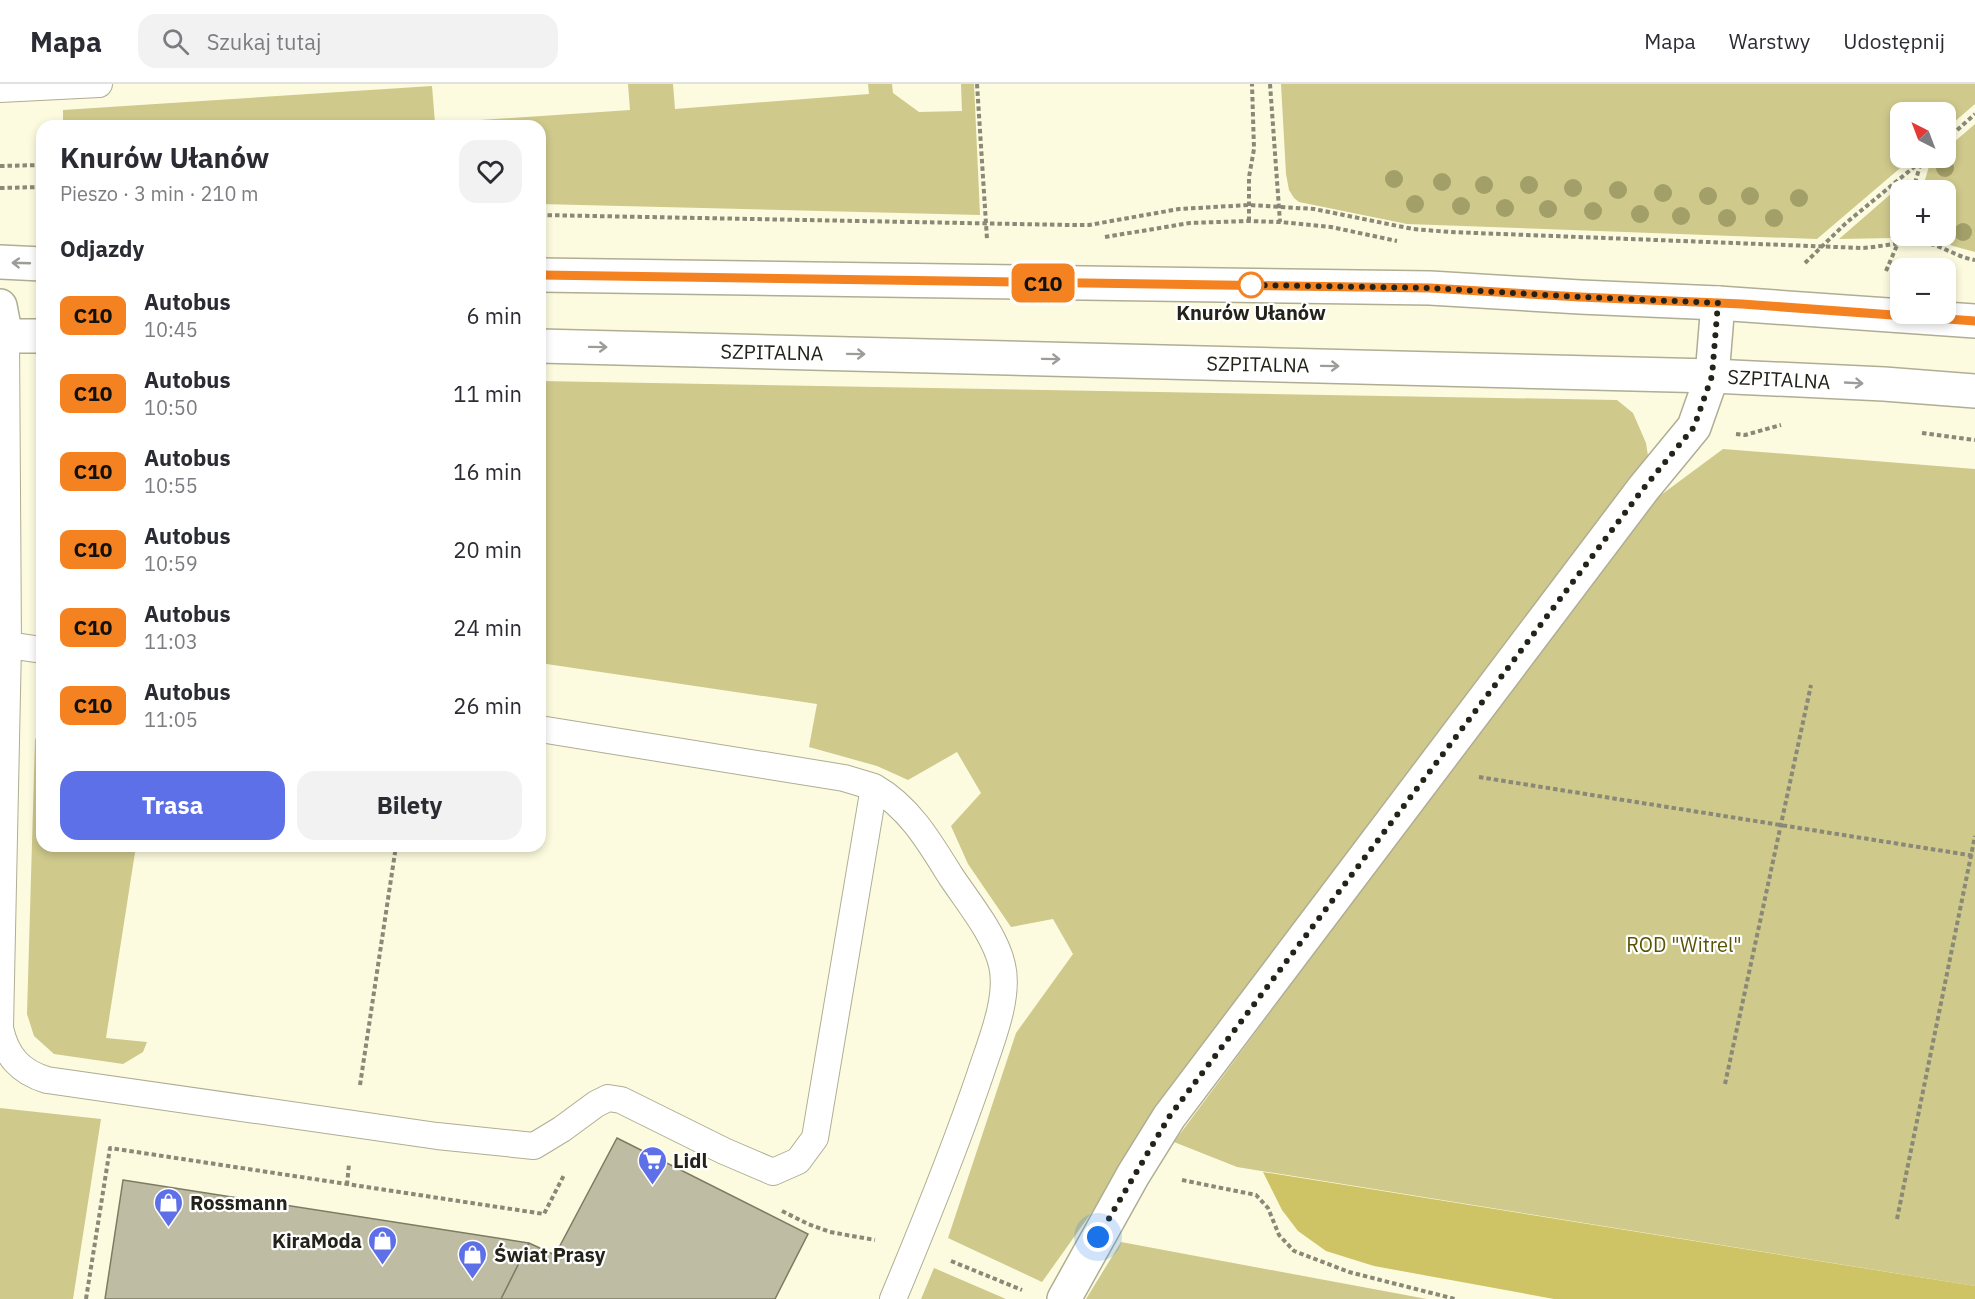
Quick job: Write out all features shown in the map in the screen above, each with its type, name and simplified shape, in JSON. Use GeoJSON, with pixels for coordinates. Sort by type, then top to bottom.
{"type":"FeatureCollection","features":[{"type":"Feature","properties":{"kind":"street"},"geometry":{"type":"LineString","coordinates":[[0,262],[36,264]]}},
{"type":"Feature","properties":{"kind":"street"},"geometry":{"type":"LineString","coordinates":[[546,275],[1430,288],[1718,303],[1975,321]]}},
{"type":"Feature","properties":{"kind":"street"},"geometry":{"type":"LineString","coordinates":[[1064,1299],[1133,1175],[1169,1117],[1643,489],[1694,427],[1712,376],[1718,303]]}},
{"type":"Feature","properties":{"kind":"street"},"geometry":{"type":"LineString","coordinates":[[2,326],[36,334]]}},
{"type":"Feature","properties":{"kind":"street","name":"SZPITALNA"},"geometry":{"type":"LineString","coordinates":[[546,346],[1712,376],[1884,384],[1975,391]]}},
{"type":"Feature","properties":{"kind":"lane"},"geometry":{"type":"LineString","coordinates":[[0,89],[99,84]]}},
{"type":"Feature","properties":{"kind":"lane"},"geometry":{"type":"LineString","coordinates":[[2,326],[8,645],[0,1028],[9,1054],[19,1067],[33,1076],[47,1080],[436,1136],[534,1146],[608,1098],[621,1100],[724,1151],[773,1172],[798,1161],[815,1138],[874,787]]}},
{"type":"Feature","properties":{"kind":"lane"},"geometry":{"type":"LineString","coordinates":[[8,645],[36,649]]}},
{"type":"Feature","properties":{"kind":"lane"},"geometry":{"type":"LineString","coordinates":[[546,730],[844,778],[874,787],[891,796],[904,809],[927,839],[994,942],[1002,965],[1004,987],[987,1053],[961,1131],[893,1299]]}},
{"type":"Feature","properties":{"kind":"path"},"geometry":{"type":"LineString","coordinates":[[977,84],[987,238],[996,239]]}},
{"type":"Feature","properties":{"kind":"path"},"geometry":{"type":"LineString","coordinates":[[1249,221],[1250,170],[1254,149],[1252,84]]}},
{"type":"Feature","properties":{"kind":"path"},"geometry":{"type":"LineString","coordinates":[[1097,238],[1190,223],[1280,222],[1270,84]]}},
{"type":"Feature","properties":{"kind":"path"},"geometry":{"type":"LineString","coordinates":[[1956,131],[1975,114]]}},
{"type":"Feature","properties":{"kind":"path"},"geometry":{"type":"LineString","coordinates":[[0,166],[36,165]]}},
{"type":"Feature","properties":{"kind":"path"},"geometry":{"type":"LineString","coordinates":[[1805,263],[1845,223],[1912,168]]}},
{"type":"Feature","properties":{"kind":"path"},"geometry":{"type":"LineString","coordinates":[[0,188],[36,187]]}},
{"type":"Feature","properties":{"kind":"path"},"geometry":{"type":"LineString","coordinates":[[546,215],[1089,225],[1179,209],[1249,205],[1314,209],[1428,231],[1862,248],[1890,245]]}},
{"type":"Feature","properties":{"kind":"path"},"geometry":{"type":"LineString","coordinates":[[1934,246],[1975,260]]}},
{"type":"Feature","properties":{"kind":"path"},"geometry":{"type":"LineString","coordinates":[[1915,433],[1975,440]]}},
{"type":"Feature","properties":{"kind":"path"},"geometry":{"type":"LineString","coordinates":[[1725,1084],[1811,685]]}},
{"type":"Feature","properties":{"kind":"path"},"geometry":{"type":"LineString","coordinates":[[1431,769],[1973,856]]}},
{"type":"Feature","properties":{"kind":"path"},"geometry":{"type":"LineString","coordinates":[[1897,1219],[1973,856],[1975,837]]}},
{"type":"Feature","properties":{"kind":"path"},"geometry":{"type":"LineString","coordinates":[[354,1124],[395,852]]}},
{"type":"Feature","properties":{"kind":"path"},"geometry":{"type":"LineString","coordinates":[[86,1299],[110,1149],[544,1214],[565,1173]]}},
{"type":"Feature","properties":{"kind":"path"},"geometry":{"type":"LineString","coordinates":[[1133,1175],[1197,1182],[1256,1195],[1268,1208],[1279,1235],[1294,1251],[1348,1272],[1455,1299]]}},
{"type":"Feature","properties":{"kind":"path"},"geometry":{"type":"LineString","coordinates":[[777,1208],[830,1232],[915,1246],[1023,1290]]}},
{"type":"Feature","properties":{"kind":"green space"},"geometry":{"type":"Polygon","coordinates":[[[628,84],[673,84],[675,109],[869,94],[868,84],[892,84],[893,93],[919,112],[962,111],[961,84],[974,84],[980,215],[546,204],[546,120],[480,120],[630,110],[628,84]]]}},
{"type":"Feature","properties":{"kind":"green space"},"geometry":{"type":"Polygon","coordinates":[[[1281,84],[1975,84],[1975,104],[1956,120],[1956,102],[1890,102],[1890,168],[1900,168],[1817,239],[1407,224],[1299,202],[1289,190],[1281,84]]]}},
{"type":"Feature","properties":{"kind":"green space"},"geometry":{"type":"Polygon","coordinates":[[[432,86],[435,120],[63,120],[63,110],[432,86]]]}},
{"type":"Feature","properties":{"kind":"green space"},"geometry":{"type":"Polygon","coordinates":[[[1975,124],[1975,252],[1953,246],[1956,246],[1956,180],[1925,180],[1929,168],[1956,168],[1956,140],[1975,124]]]}},
{"type":"Feature","properties":{"kind":"green space"},"geometry":{"type":"Polygon","coordinates":[[[1890,195],[1890,238],[1839,239],[1890,195]]]}},
{"type":"Feature","properties":{"kind":"green space"},"geometry":{"type":"Polygon","coordinates":[[[546,381],[1617,400],[1633,413],[1646,443],[1648,456],[1383,804],[1042,1282],[948,1238],[1016,1033],[1073,954],[1053,919],[1011,927],[968,864],[951,826],[981,793],[957,752],[908,780],[877,766],[809,747],[817,704],[546,664],[546,381]]]}},
{"type":"Feature","properties":{"kind":"green space","name":"ROD \"Witrel\""},"geometry":{"type":"Polygon","coordinates":[[[1723,449],[1975,469],[1975,1286],[1237,1167],[1174,1142],[1646,506],[1723,449]]]}},
{"type":"Feature","properties":{"kind":"green space"},"geometry":{"type":"Polygon","coordinates":[[[36,738],[36,852],[135,852],[106,1038],[147,1042],[143,1052],[123,1064],[54,1054],[34,1036],[27,1014],[36,738]]]}},
{"type":"Feature","properties":{"kind":"green space"},"geometry":{"type":"Polygon","coordinates":[[[0,1108],[101,1119],[73,1299],[0,1299],[0,1108]]]}},
{"type":"Feature","properties":{"kind":"green space"},"geometry":{"type":"Polygon","coordinates":[[[1121,1242],[1427,1299],[1086,1299],[1121,1242]]]}},
{"type":"Feature","properties":{"kind":"green space"},"geometry":{"type":"Polygon","coordinates":[[[934,1268],[1006,1299],[921,1299],[934,1268]]]}},
{"type":"Feature","properties":{"kind":"shaded area"},"geometry":{"type":"Polygon","coordinates":[[[1263,1172],[1975,1286],[1975,1299],[1554,1299],[1374,1266],[1326,1251],[1298,1231],[1282,1210],[1263,1172]]]}},
{"type":"Feature","properties":{"kind":"building","name":"Lidl"},"geometry":{"type":"Polygon","coordinates":[[[617,1138],[808,1234],[775,1299],[501,1299],[529,1243],[555,1255],[617,1138]]]}},
{"type":"Feature","properties":{"kind":"building"},"geometry":{"type":"Polygon","coordinates":[[[123,1180],[529,1243],[501,1299],[105,1299],[123,1180]]]}},
{"type":"Feature","properties":{"kind":"bus line","name":"C10"},"geometry":{"type":"LineString","coordinates":[[546,275],[1430,288],[1742,304],[1975,321]]}},
{"type":"Feature","properties":{"kind":"place","name":"Knurów Ułanów"},"geometry":{"type":"Point","coordinates":[1251,285]}},
{"type":"Feature","properties":{"kind":"place","name":"Lidl"},"geometry":{"type":"Point","coordinates":[652,1186]}},
{"type":"Feature","properties":{"kind":"place","name":"Rossmann"},"geometry":{"type":"Point","coordinates":[169,1228]}},
{"type":"Feature","properties":{"kind":"place","name":"KiraModa"},"geometry":{"type":"Point","coordinates":[383,1266]}},
{"type":"Feature","properties":{"kind":"place","name":"Świat Prasy"},"geometry":{"type":"Point","coordinates":[473,1280]}},
{"type":"Feature","properties":{"kind":"route"},"geometry":{"type":"LineString","coordinates":[[1098,1237],[1169,1117],[1643,489],[1694,427],[1712,376],[1718,303],[1430,288],[1251,285]]}}]}
